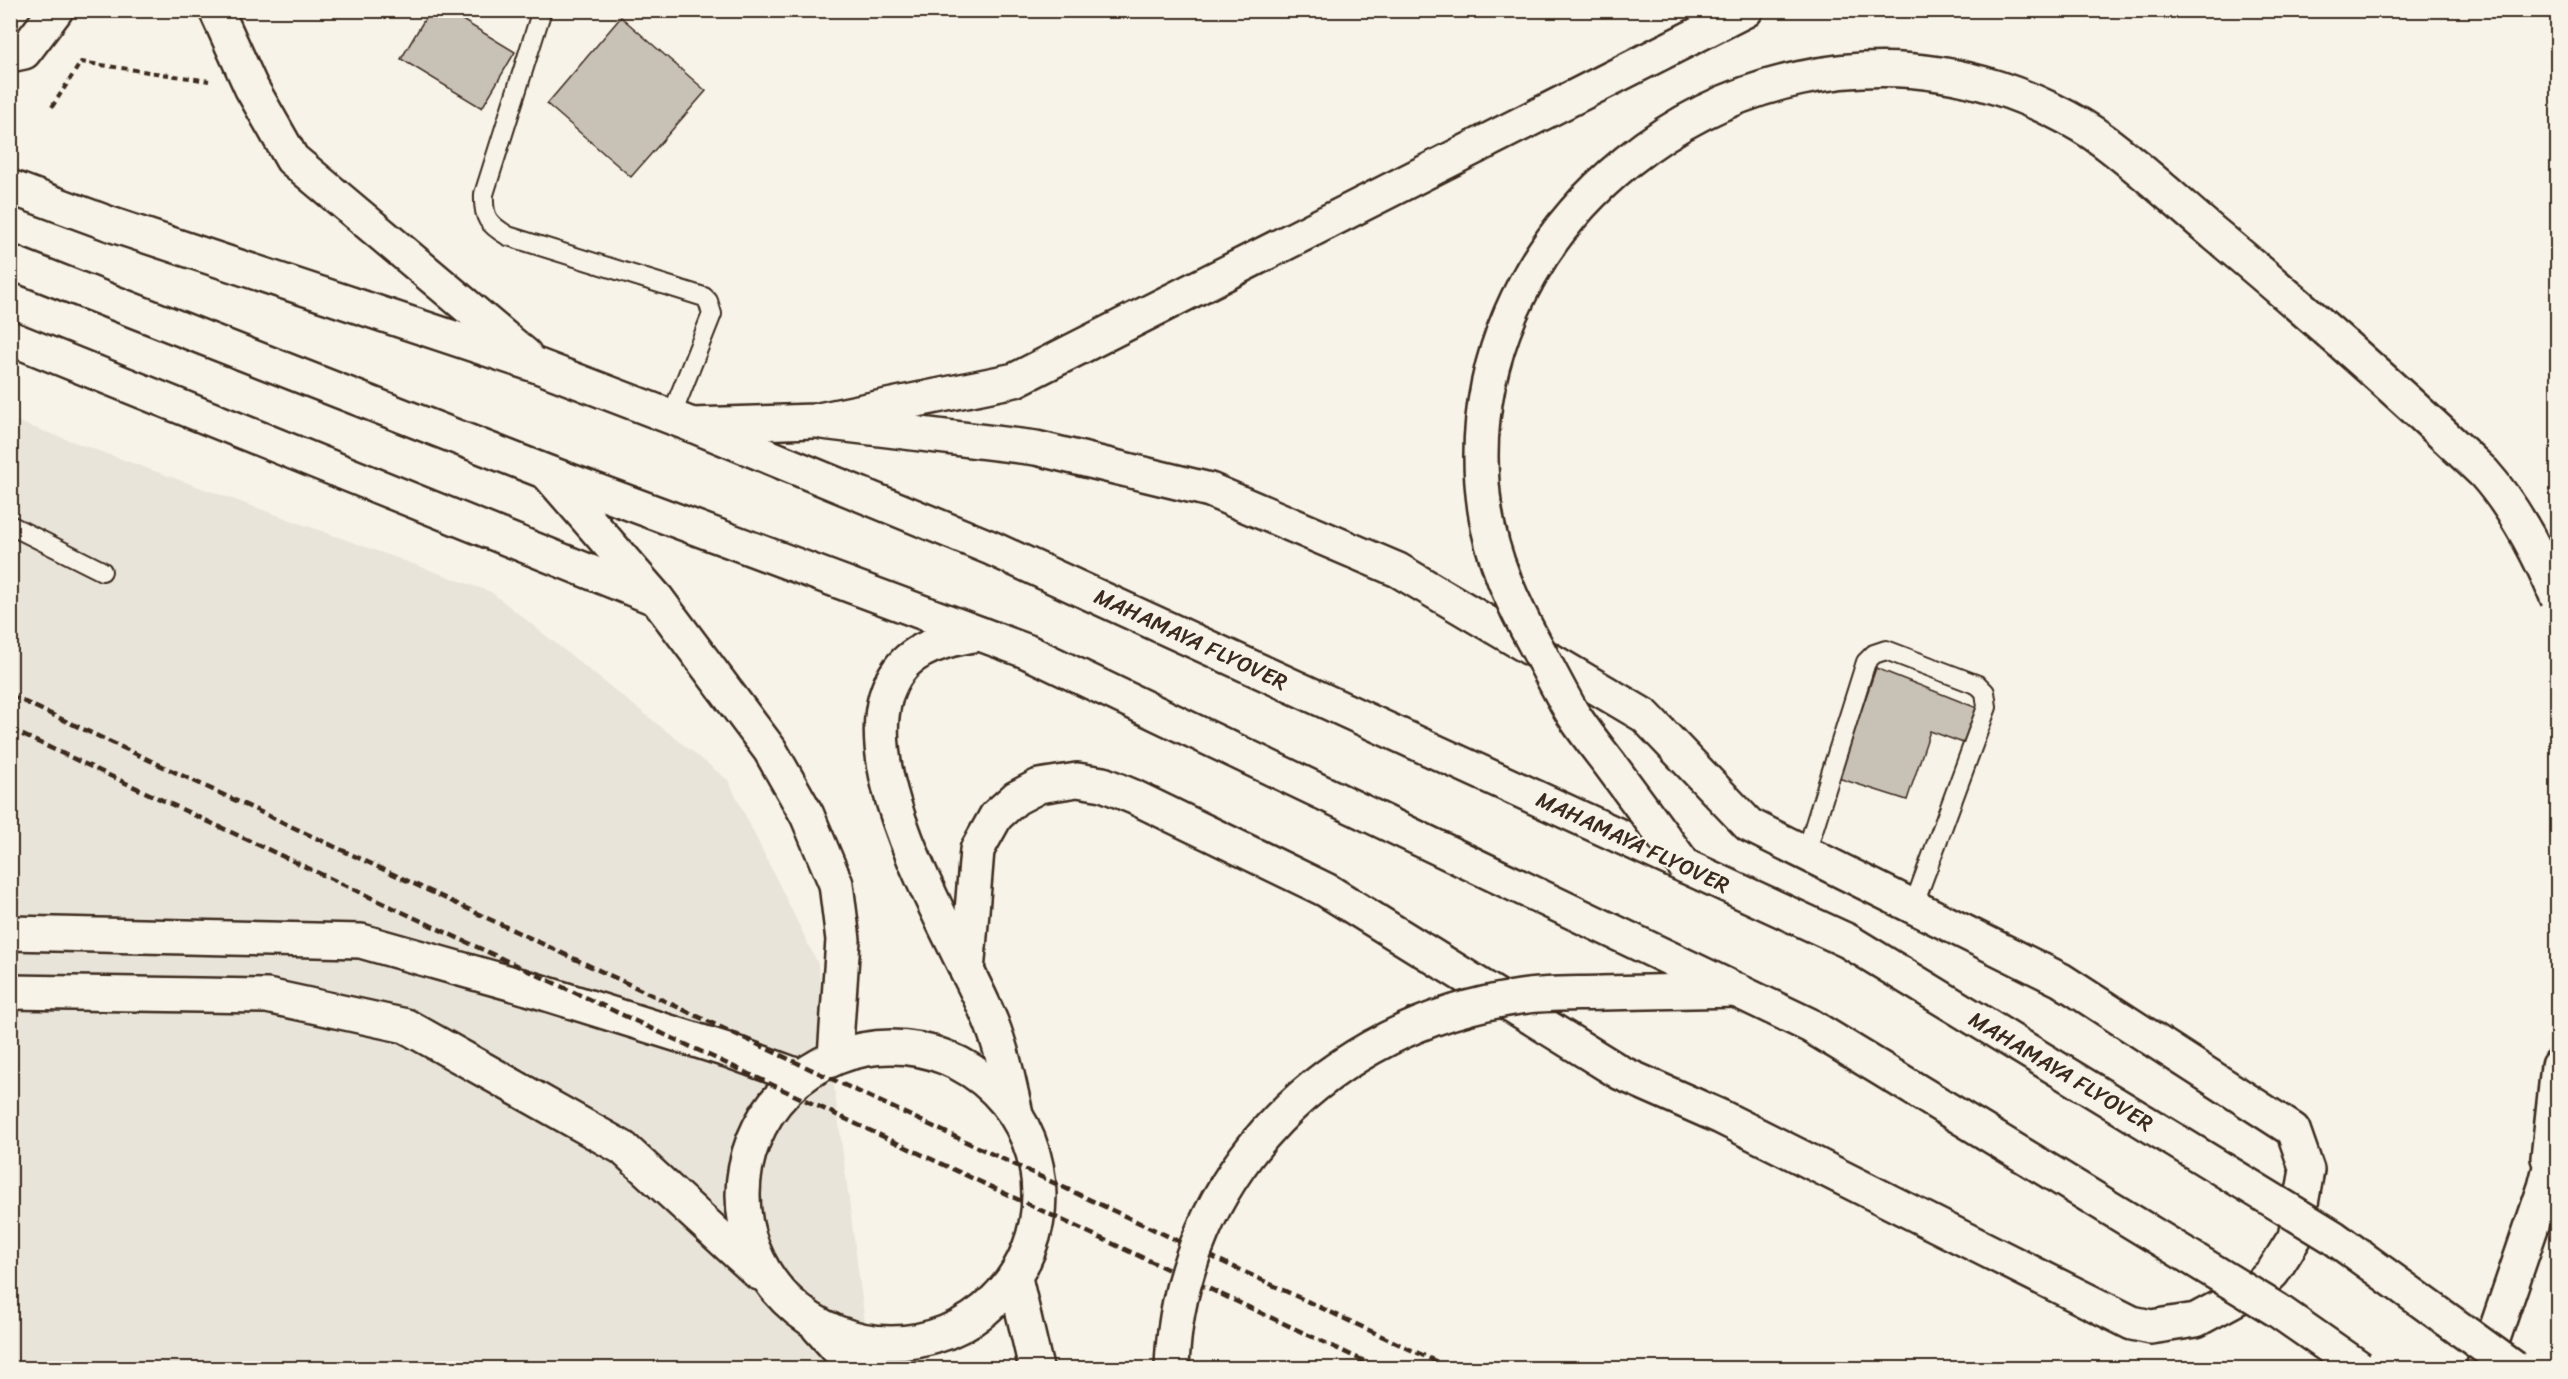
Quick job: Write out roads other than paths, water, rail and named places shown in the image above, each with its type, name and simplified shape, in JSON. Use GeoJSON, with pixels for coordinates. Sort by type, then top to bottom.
{"type":"FeatureCollection","features":[{"type":"Feature","properties":{"kind":"main road"},"geometry":{"type":"LineString","coordinates":[[10,55],[24,52],[56,10]]}},
{"type":"Feature","properties":{"kind":"main road"},"geometry":{"type":"LineString","coordinates":[[216,10],[251,87],[292,159],[538,366]]}},
{"type":"Feature","properties":{"kind":"main road"},"geometry":{"type":"LineString","coordinates":[[814,421],[1015,380],[1746,10]]}},
{"type":"Feature","properties":{"kind":"main road"},"geometry":{"type":"LineString","coordinates":[[1685,866],[1573,714],[1507,590],[1494,553],[1485,514],[1480,475],[1480,436],[1485,397],[1506,321],[1524,285],[1578,208],[1617,169],[1660,136],[1707,108],[1758,88],[1810,75],[1858,69],[1906,70],[1953,76],[1999,88],[2043,106],[2101,139],[2257,269],[2484,473],[2504,495],[2514,512],[2558,599]]}},
{"type":"Feature","properties":{"kind":"main road","name":"MAHAMAYA FLYOVER"},"geometry":{"type":"LineString","coordinates":[[10,187],[113,225],[538,366],[682,421],[991,548],[1858,947],[2333,1237],[2514,1368]]}},
{"type":"Feature","properties":{"kind":"main road"},"geometry":{"type":"LineString","coordinates":[[10,262],[546,472],[1026,651],[1809,1024],[2277,1310],[2360,1368]]}},
{"type":"Feature","properties":{"kind":"main road"},"geometry":{"type":"LineString","coordinates":[[10,338],[657,599]]}},
{"type":"Feature","properties":{"kind":"main road"},"geometry":{"type":"LineString","coordinates":[[682,421],[814,421],[1036,448],[1210,490],[1398,570],[1645,716],[1749,825],[2061,980],[2293,1130],[2307,1170],[2295,1237],[2273,1272],[2259,1286],[2196,1320],[2151,1327],[2132,1323],[1721,1117],[1621,1073],[1326,890],[1103,784],[1071,780],[1039,786],[1016,798],[996,816],[977,850],[967,972]]}},
{"type":"Feature","properties":{"kind":"main road"},"geometry":{"type":"LineString","coordinates":[[546,472],[657,599],[770,750],[807,815],[836,884],[843,940],[835,1057]]}},
{"type":"Feature","properties":{"kind":"main road"},"geometry":{"type":"LineString","coordinates":[[816,1324],[869,1343],[925,1341],[976,1318],[1015,1278],[1034,1239],[1040,1197],[1033,1154],[1016,1114],[1000,1048],[991,1022],[916,868],[887,783],[882,732],[885,696],[899,669],[923,651],[951,638],[980,634]]}},
{"type":"Feature","properties":{"kind":"main road"},"geometry":{"type":"LineString","coordinates":[[10,933],[361,941],[528,988],[727,1050],[801,1077]]}},
{"type":"Feature","properties":{"kind":"main road"},"geometry":{"type":"LineString","coordinates":[[1172,1368],[1176,1322],[1184,1286],[1206,1225],[1227,1184],[1259,1140],[1290,1106],[1325,1076],[1356,1055],[1422,1023],[1520,997],[1738,990]]}},
{"type":"Feature","properties":{"kind":"main road"},"geometry":{"type":"LineString","coordinates":[[10,992],[267,996],[406,1026],[623,1148],[816,1324],[855,1368]]}},
{"type":"Feature","properties":{"kind":"main road"},"geometry":{"type":"LineString","coordinates":[[773,1287],[748,1234],[743,1175],[762,1120],[801,1077],[835,1057],[875,1047],[916,1048],[954,1061],[989,1083],[1016,1114]]}},
{"type":"Feature","properties":{"kind":"main road"},"geometry":{"type":"LineString","coordinates":[[2545,1187],[2558,1066]]}},
{"type":"Feature","properties":{"kind":"main road"},"geometry":{"type":"LineString","coordinates":[[2483,1368],[2545,1187],[2558,1136]]}},
{"type":"Feature","properties":{"kind":"main road"},"geometry":{"type":"LineString","coordinates":[[1015,1278],[1036,1368]]}},
{"type":"Feature","properties":{"kind":"lane"},"geometry":{"type":"LineString","coordinates":[[542,10],[484,194],[483,207],[487,220],[508,236],[704,297],[708,301],[712,314],[682,421]]}},
{"type":"Feature","properties":{"kind":"lane"},"geometry":{"type":"LineString","coordinates":[[10,525],[102,571]]}},
{"type":"Feature","properties":{"kind":"lane"},"geometry":{"type":"LineString","coordinates":[[1806,853],[1866,662],[1874,654],[1887,650],[1978,684],[1985,692],[1987,706],[1913,907]]}},
{"type":"Feature","properties":{"kind":"railway"},"geometry":{"type":"LineString","coordinates":[[10,695],[1450,1368]]}},
{"type":"Feature","properties":{"kind":"railway"},"geometry":{"type":"LineString","coordinates":[[10,729],[1379,1368]]}}]}
